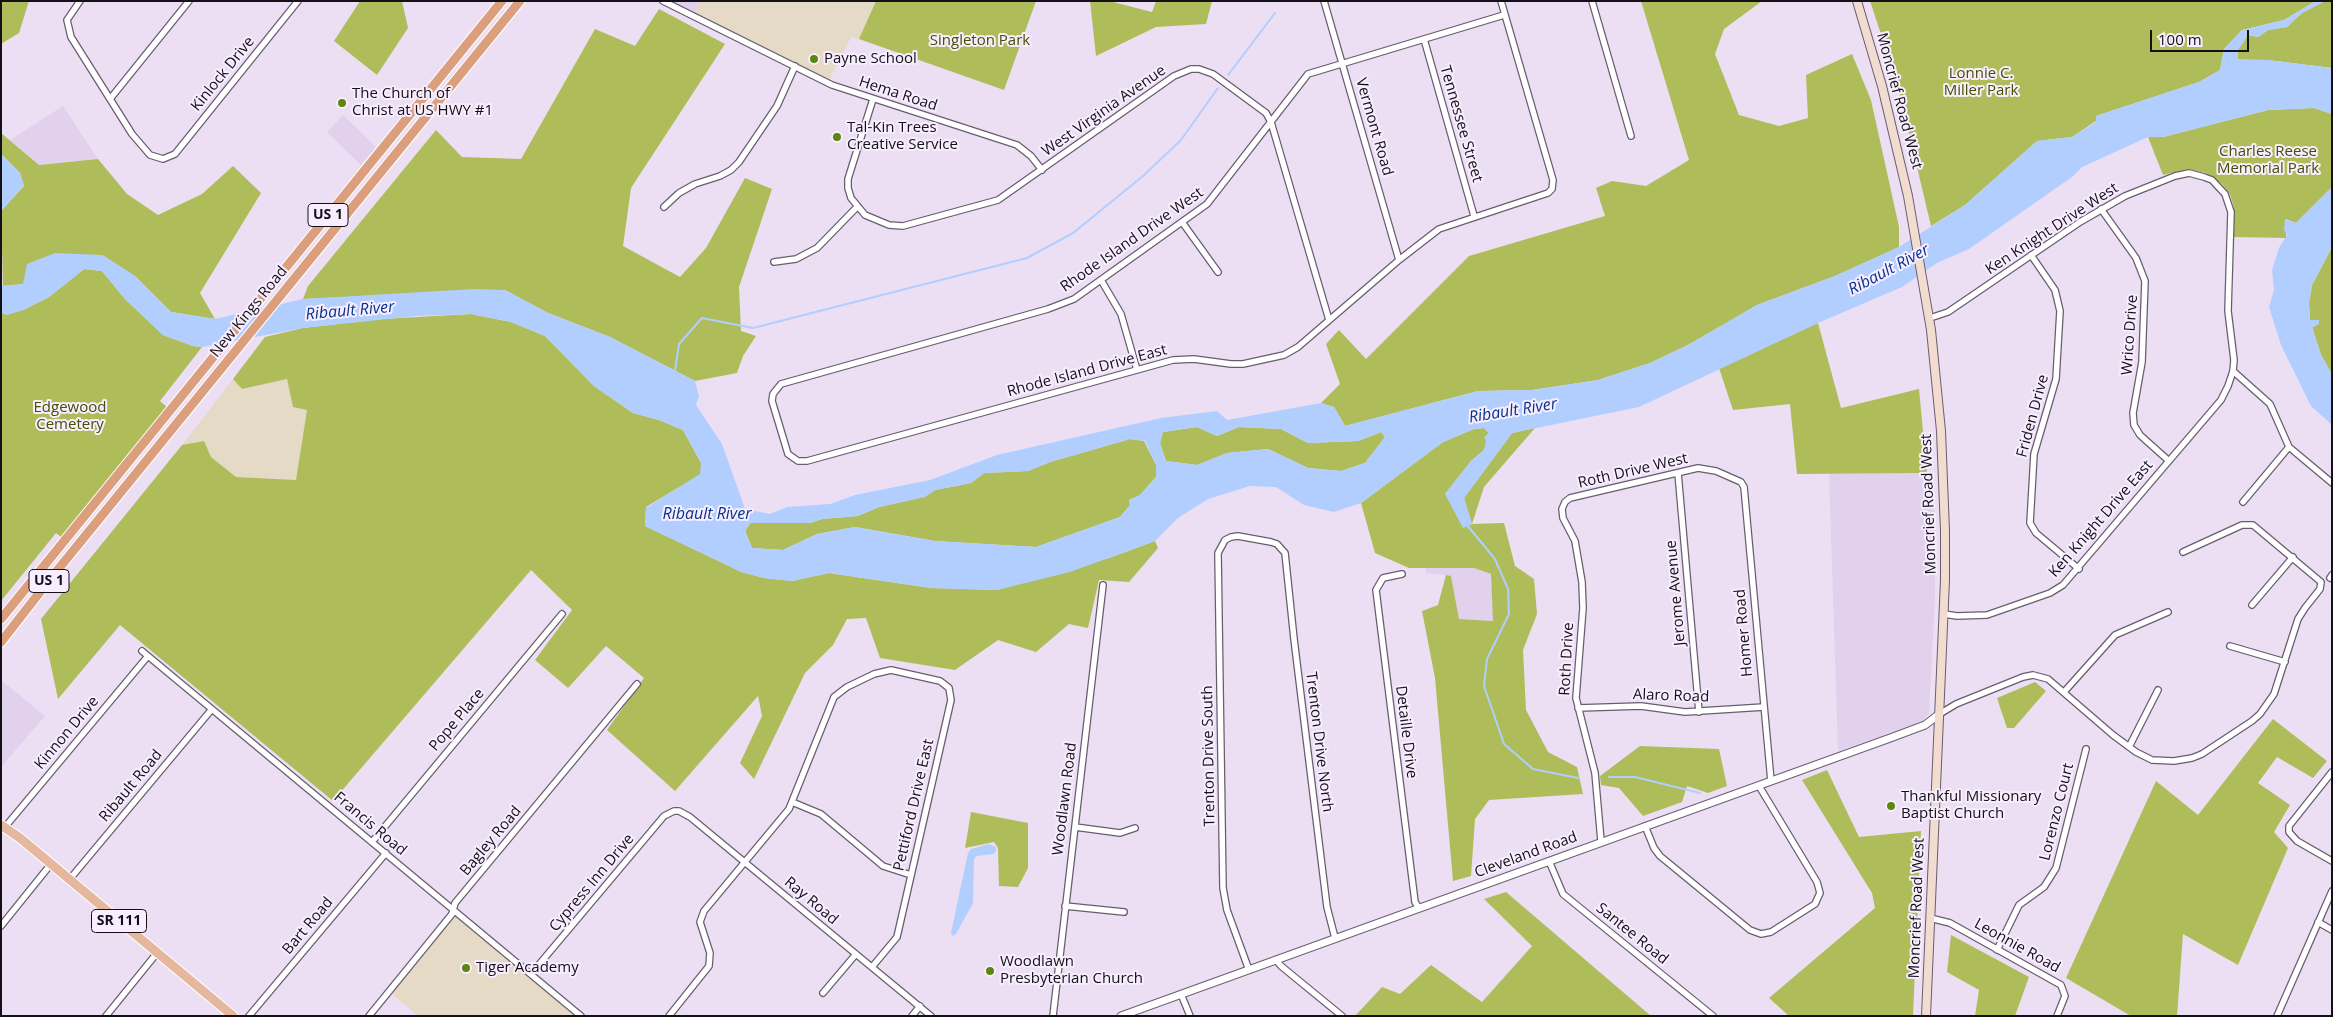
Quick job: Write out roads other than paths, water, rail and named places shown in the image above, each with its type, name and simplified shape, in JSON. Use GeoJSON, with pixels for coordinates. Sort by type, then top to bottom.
{"type":"FeatureCollection","features":[{"type":"Feature","properties":{"kind":"highway","name":"New Kings Road"},"geometry":{"type":"LineString","coordinates":[[1,619],[502,1]]}},
{"type":"Feature","properties":{"kind":"highway","name":"New Kings Road"},"geometry":{"type":"LineString","coordinates":[[1,642],[520,1]]}},
{"type":"Feature","properties":{"kind":"main road","name":"Moncrief Road West"},"geometry":{"type":"LineString","coordinates":[[1857,1],[1900,155],[1930,318],[1937,380],[1945,531],[1944,614],[1926,1016]]}},
{"type":"Feature","properties":{"kind":"main road","name":"SR 111"},"geometry":{"type":"LineString","coordinates":[[3,824],[233,1016]]}},
{"type":"Feature","properties":{"kind":"street"},"geometry":{"type":"LineString","coordinates":[[80,1],[69,14],[67,25],[71,37],[110,99],[189,1]]}},
{"type":"Feature","properties":{"kind":"street","name":"Kinlock Drive"},"geometry":{"type":"LineString","coordinates":[[110,99],[150,155],[164,159],[175,154],[298,1]]}},
{"type":"Feature","properties":{"kind":"street","name":"Hema Road"},"geometry":{"type":"LineString","coordinates":[[663,1],[832,85],[1017,145],[1031,156],[1042,170]]}},
{"type":"Feature","properties":{"kind":"street","name":"Vermont Road"},"geometry":{"type":"LineString","coordinates":[[1324,1],[1399,260]]}},
{"type":"Feature","properties":{"kind":"street"},"geometry":{"type":"LineString","coordinates":[[1501,1],[1504,15]]}},
{"type":"Feature","properties":{"kind":"street"},"geometry":{"type":"LineString","coordinates":[[1592,1],[1631,136]]}},
{"type":"Feature","properties":{"kind":"street","name":"Rhode Island Drive West"},"geometry":{"type":"LineString","coordinates":[[792,458],[785,449],[772,401],[777,388],[786,382],[1048,309],[1074,299],[1216,196],[1308,74],[1504,15]]}},
{"type":"Feature","properties":{"kind":"street","name":"Rhode Island Drive East"},"geometry":{"type":"LineString","coordinates":[[792,458],[798,461],[807,461],[1137,370],[1184,359],[1243,364],[1284,355],[1298,347],[1438,229],[1543,195],[1552,189],[1552,180],[1504,15]]}},
{"type":"Feature","properties":{"kind":"street","name":"Tennessee Street"},"geometry":{"type":"LineString","coordinates":[[1424,39],[1474,216]]}},
{"type":"Feature","properties":{"kind":"street"},"geometry":{"type":"LineString","coordinates":[[664,207],[679,193],[695,184],[720,176],[731,170],[739,162],[777,106],[795,66]]}},
{"type":"Feature","properties":{"kind":"street","name":"West Virginia Avenue"},"geometry":{"type":"LineString","coordinates":[[857,207],[865,215],[889,225],[913,224],[998,200],[1174,76],[1191,69],[1207,71],[1266,113],[1271,122],[1329,320]]}},
{"type":"Feature","properties":{"kind":"street"},"geometry":{"type":"LineString","coordinates":[[774,262],[796,259],[817,248],[857,207],[851,198],[848,179],[873,99]]}},
{"type":"Feature","properties":{"kind":"street"},"geometry":{"type":"LineString","coordinates":[[422,100],[432,108]]}},
{"type":"Feature","properties":{"kind":"street","name":"Ken Knight Drive West"},"geometry":{"type":"LineString","coordinates":[[1930,318],[1948,312],[2101,209],[2151,184],[2182,174],[2196,174],[2212,180],[2219,187]]}},
{"type":"Feature","properties":{"kind":"street","name":"Ken Knight Drive East"},"geometry":{"type":"LineString","coordinates":[[1944,614],[1979,616],[1997,612],[2055,590],[2079,569],[2221,400],[2228,386],[2234,360],[2228,311],[2231,212],[2225,194],[2219,187]]}},
{"type":"Feature","properties":{"kind":"street","name":"Wrico Drive"},"geometry":{"type":"LineString","coordinates":[[2101,209],[2136,258],[2144,281],[2141,373],[2133,413],[2134,424],[2140,435],[2169,461]]}},
{"type":"Feature","properties":{"kind":"street"},"geometry":{"type":"LineString","coordinates":[[1182,222],[1218,272]]}},
{"type":"Feature","properties":{"kind":"street","name":"Friden Drive"},"geometry":{"type":"LineString","coordinates":[[2031,255],[2054,290],[2060,311],[2055,386],[2034,454],[2030,523],[2036,533],[2079,569]]}},
{"type":"Feature","properties":{"kind":"street"},"geometry":{"type":"LineString","coordinates":[[1101,280],[1121,314],[1137,370]]}},
{"type":"Feature","properties":{"kind":"street"},"geometry":{"type":"LineString","coordinates":[[2232,371],[2270,404],[2289,447],[2332,483]]}},
{"type":"Feature","properties":{"kind":"street"},"geometry":{"type":"LineString","coordinates":[[2243,502],[2289,447]]}},
{"type":"Feature","properties":{"kind":"street"},"geometry":{"type":"LineString","coordinates":[[138,449],[149,457]]}},
{"type":"Feature","properties":{"kind":"street","name":"Roth Drive West"},"geometry":{"type":"LineString","coordinates":[[1562,509],[1565,502],[1570,498],[1707,468],[1741,482]]}},
{"type":"Feature","properties":{"kind":"street","name":"Jerome Avenue"},"geometry":{"type":"LineString","coordinates":[[1678,473],[1699,712]]}},
{"type":"Feature","properties":{"kind":"street","name":"Homer Road"},"geometry":{"type":"LineString","coordinates":[[1741,482],[1744,487],[1772,781]]}},
{"type":"Feature","properties":{"kind":"street","name":"Roth Drive"},"geometry":{"type":"LineString","coordinates":[[1562,509],[1563,518],[1575,541],[1582,582],[1583,608],[1576,698],[1595,773],[1601,842]]}},
{"type":"Feature","properties":{"kind":"street"},"geometry":{"type":"LineString","coordinates":[[1938,715],[1956,704],[2023,677],[2040,675],[2048,679],[2130,747],[2152,760],[2185,760],[2202,754],[2260,714],[2274,694],[2298,619],[2322,584],[2256,527],[2248,524],[2183,552]]}},
{"type":"Feature","properties":{"kind":"street","name":"Trenton Drive South"},"geometry":{"type":"LineString","coordinates":[[1249,970],[1227,910],[1223,888],[1218,553],[1224,540],[1238,536],[1271,542],[1282,548]]}},
{"type":"Feature","properties":{"kind":"street","name":"Trenton Drive North"},"geometry":{"type":"LineString","coordinates":[[1282,548],[1286,559],[1326,907],[1335,938]]}},
{"type":"Feature","properties":{"kind":"street"},"geometry":{"type":"LineString","coordinates":[[2252,605],[2293,557]]}},
{"type":"Feature","properties":{"kind":"street","name":"Detaille Drive"},"geometry":{"type":"LineString","coordinates":[[1402,574],[1383,578],[1376,590],[1415,902],[1419,908]]}},
{"type":"Feature","properties":{"kind":"street","name":"Woodlawn Road"},"geometry":{"type":"LineString","coordinates":[[1053,1016],[1103,585]]}},
{"type":"Feature","properties":{"kind":"street"},"geometry":{"type":"LineString","coordinates":[[2064,692],[2115,635],[2168,612]]}},
{"type":"Feature","properties":{"kind":"street","name":"Pope Place"},"geometry":{"type":"LineString","coordinates":[[372,842],[562,614]]}},
{"type":"Feature","properties":{"kind":"street"},"geometry":{"type":"LineString","coordinates":[[2230,646],[2284,662]]}},
{"type":"Feature","properties":{"kind":"street","name":"Francis Road"},"geometry":{"type":"LineString","coordinates":[[142,651],[581,1016]]}},
{"type":"Feature","properties":{"kind":"street","name":"Kinnon Drive"},"geometry":{"type":"LineString","coordinates":[[3,824],[148,656]]}},
{"type":"Feature","properties":{"kind":"street","name":"Pettiford Drive East"},"geometry":{"type":"LineString","coordinates":[[669,1016],[709,966],[710,953],[701,928],[701,916],[789,809],[834,697],[847,687],[874,674],[883,671],[904,672],[940,680],[949,688],[951,700],[897,937],[872,967]]}},
{"type":"Feature","properties":{"kind":"street","name":"Bagley Road"},"geometry":{"type":"LineString","coordinates":[[369,1016],[452,914],[455,902],[637,684]]}},
{"type":"Feature","properties":{"kind":"street"},"geometry":{"type":"LineString","coordinates":[[2130,747],[2158,690]]}},
{"type":"Feature","properties":{"kind":"street","name":"Alaro Road"},"geometry":{"type":"LineString","coordinates":[[1578,708],[1641,706],[1675,712],[1699,712],[1764,707]]}},
{"type":"Feature","properties":{"kind":"street","name":"Ribault Road"},"geometry":{"type":"LineString","coordinates":[[69,880],[212,709]]}},
{"type":"Feature","properties":{"kind":"street","name":"Cleveland Road"},"geometry":{"type":"LineString","coordinates":[[1121,1016],[1926,725],[1938,715]]}},
{"type":"Feature","properties":{"kind":"street","name":"Lorenzo Court"},"geometry":{"type":"LineString","coordinates":[[1997,950],[2019,905],[2044,887],[2056,868],[2086,749]]}},
{"type":"Feature","properties":{"kind":"street"},"geometry":{"type":"LineString","coordinates":[[2332,772],[2289,826],[2289,832],[2297,842],[2332,861]]}},
{"type":"Feature","properties":{"kind":"street"},"geometry":{"type":"LineString","coordinates":[[1645,826],[1654,848],[1660,856],[1750,930],[1761,934],[1771,932],[1815,904],[1820,893],[1817,882],[1759,786]]}},
{"type":"Feature","properties":{"kind":"street"},"geometry":{"type":"LineString","coordinates":[[792,802],[821,814],[883,866],[893,871],[911,875]]}},
{"type":"Feature","properties":{"kind":"street","name":"Ray Road"},"geometry":{"type":"LineString","coordinates":[[674,811],[690,817],[931,1016]]}},
{"type":"Feature","properties":{"kind":"street","name":"Cypress Inn Drive"},"geometry":{"type":"LineString","coordinates":[[531,974],[664,816],[674,811]]}},
{"type":"Feature","properties":{"kind":"street"},"geometry":{"type":"LineString","coordinates":[[1074,827],[1120,833],[1135,828]]}},
{"type":"Feature","properties":{"kind":"street","name":"Bart Road"},"geometry":{"type":"LineString","coordinates":[[249,1016],[386,853]]}},
{"type":"Feature","properties":{"kind":"street","name":"Santee Road"},"geometry":{"type":"LineString","coordinates":[[1550,861],[1559,888],[1569,900],[1713,1016]]}},
{"type":"Feature","properties":{"kind":"street"},"geometry":{"type":"LineString","coordinates":[[1,926],[51,864]]}},
{"type":"Feature","properties":{"kind":"street"},"geometry":{"type":"LineString","coordinates":[[2277,1016],[2332,892]]}},
{"type":"Feature","properties":{"kind":"street"},"geometry":{"type":"LineString","coordinates":[[1065,906],[1124,912]]}},
{"type":"Feature","properties":{"kind":"street","name":"Leonnie Road"},"geometry":{"type":"LineString","coordinates":[[1930,918],[1950,923],[2064,988],[2065,996],[2057,1016]]}},
{"type":"Feature","properties":{"kind":"street"},"geometry":{"type":"LineString","coordinates":[[2318,922],[2332,930]]}},
{"type":"Feature","properties":{"kind":"street"},"geometry":{"type":"LineString","coordinates":[[106,1016],[157,953]]}},
{"type":"Feature","properties":{"kind":"street"},"geometry":{"type":"LineString","coordinates":[[823,993],[856,954]]}},
{"type":"Feature","properties":{"kind":"street"},"geometry":{"type":"LineString","coordinates":[[1276,960],[1342,1016]]}},
{"type":"Feature","properties":{"kind":"street"},"geometry":{"type":"LineString","coordinates":[[1181,994],[1190,1016]]}},
{"type":"Feature","properties":{"kind":"street"},"geometry":{"type":"LineString","coordinates":[[912,1016],[920,1006]]}},
{"type":"Feature","properties":{"kind":"water","name":"Ribault River"},"geometry":{"type":"Polygon","coordinates":[[[2316,1],[2325,1],[2302,13],[2287,27],[2268,30],[2258,37],[2248,35],[2238,50],[2238,59],[2268,60],[2332,68],[2332,114],[2314,108],[2268,110],[2163,137],[2148,137],[2082,167],[2072,177],[1969,249],[1937,263],[1902,287],[1818,323],[1639,407],[1512,433],[1464,498],[1472,524],[1463,528],[1445,494],[1471,461],[1484,450],[1486,442],[1484,437],[1489,433],[1484,428],[1474,429],[1443,442],[1361,503],[1334,512],[1304,505],[1276,487],[1250,486],[1208,499],[1178,518],[1155,541],[1070,572],[997,590],[931,588],[829,573],[792,581],[764,578],[741,572],[645,526],[646,508],[700,474],[701,463],[683,430],[659,420],[633,413],[594,386],[545,336],[511,322],[471,314],[416,316],[303,328],[202,347],[193,346],[163,335],[125,299],[102,271],[84,269],[49,297],[23,310],[7,315],[1,313],[1,284],[3,286],[23,284],[27,264],[55,253],[102,255],[135,276],[171,312],[215,319],[303,299],[474,289],[505,290],[548,313],[610,337],[695,381],[699,396],[696,405],[722,444],[745,509],[770,514],[787,507],[830,504],[855,495],[930,480],[997,455],[1161,418],[1217,411],[1227,420],[1321,403],[1334,407],[1345,426],[1478,391],[1532,390],[1598,380],[1650,363],[1688,345],[1757,305],[1835,276],[1899,247],[1965,205],[2037,141],[2072,137],[2096,122],[2096,116],[2199,82],[2220,70],[2224,49],[2242,30],[2284,20],[2316,1]],[[1197,427],[1163,432],[1160,443],[1166,461],[1197,465],[1227,453],[1268,449],[1308,468],[1341,471],[1365,463],[1385,437],[1381,432],[1358,441],[1308,443],[1281,429],[1239,427],[1217,436],[1197,427]],[[1130,439],[1050,462],[1028,471],[984,473],[971,483],[935,490],[925,497],[879,507],[858,516],[822,519],[810,523],[750,523],[745,532],[752,548],[783,550],[817,534],[855,527],[935,541],[1036,547],[1120,517],[1130,505],[1129,500],[1140,495],[1156,477],[1156,465],[1145,441],[1130,439]]]}},
{"type":"Feature","properties":{"kind":"water"},"geometry":{"type":"Polygon","coordinates":[[[1,154],[20,173],[24,186],[1,211],[1,154]]]}},
{"type":"Feature","properties":{"kind":"water"},"geometry":{"type":"Polygon","coordinates":[[[2332,187],[2332,247],[2312,285],[2309,303],[2310,320],[2319,320],[2319,324],[2312,328],[2321,355],[2332,374],[2332,425],[2311,406],[2281,345],[2269,307],[2274,290],[2272,270],[2279,248],[2287,235],[2284,230],[2285,219],[2296,223],[2332,187]]]}},
{"type":"Feature","properties":{"kind":"water"},"geometry":{"type":"Polygon","coordinates":[[[989,844],[996,847],[996,851],[993,854],[977,856],[974,859],[973,903],[956,934],[952,936],[951,933],[968,853],[971,849],[989,844]]]}},
{"type":"Feature","properties":{"kind":"waterway"},"geometry":{"type":"LineString","coordinates":[[1228,75],[1275,13]]}},
{"type":"Feature","properties":{"kind":"waterway"},"geometry":{"type":"LineString","coordinates":[[675,371],[679,344],[702,318],[753,328],[1027,258],[1073,233],[1143,176],[1181,140],[1218,88]]}},
{"type":"Feature","properties":{"kind":"waterway"},"geometry":{"type":"LineString","coordinates":[[1467,525],[1495,559],[1508,589],[1509,614],[1487,659],[1484,686],[1504,744],[1533,769],[1578,778]]}},
{"type":"Feature","properties":{"kind":"waterway"},"geometry":{"type":"LineString","coordinates":[[1609,777],[1635,777],[1700,793]]}},
{"type":"Feature","properties":{"kind":"place","name":"Payne School"},"geometry":{"type":"Point","coordinates":[814,59]}},
{"type":"Feature","properties":{"kind":"place","name":"The Church of Christ at US HWY #1"},"geometry":{"type":"Point","coordinates":[342,103]}},
{"type":"Feature","properties":{"kind":"place","name":"Tal-Kin Trees Creative Service"},"geometry":{"type":"Point","coordinates":[837,137]}},
{"type":"Feature","properties":{"kind":"place","name":"Thankful Missionary Baptist Church"},"geometry":{"type":"Point","coordinates":[1891,806]}},
{"type":"Feature","properties":{"kind":"place","name":"Tiger Academy"},"geometry":{"type":"Point","coordinates":[466,968]}},
{"type":"Feature","properties":{"kind":"place","name":"Woodlawn Presbyterian Church"},"geometry":{"type":"Point","coordinates":[990,971]}},
{"type":"Feature","properties":{"kind":"park label","name":"Singleton Park"},"geometry":{"type":"Point","coordinates":[980,41]}},
{"type":"Feature","properties":{"kind":"park label","name":"Lonnie C. Miller Park"},"geometry":{"type":"Point","coordinates":[1981,82]}},
{"type":"Feature","properties":{"kind":"park label","name":"Charles Reese Memorial Park"},"geometry":{"type":"Point","coordinates":[2268,160]}},
{"type":"Feature","properties":{"kind":"park label","name":"Edgewood Cemetery"},"geometry":{"type":"Point","coordinates":[70,416]}}]}
